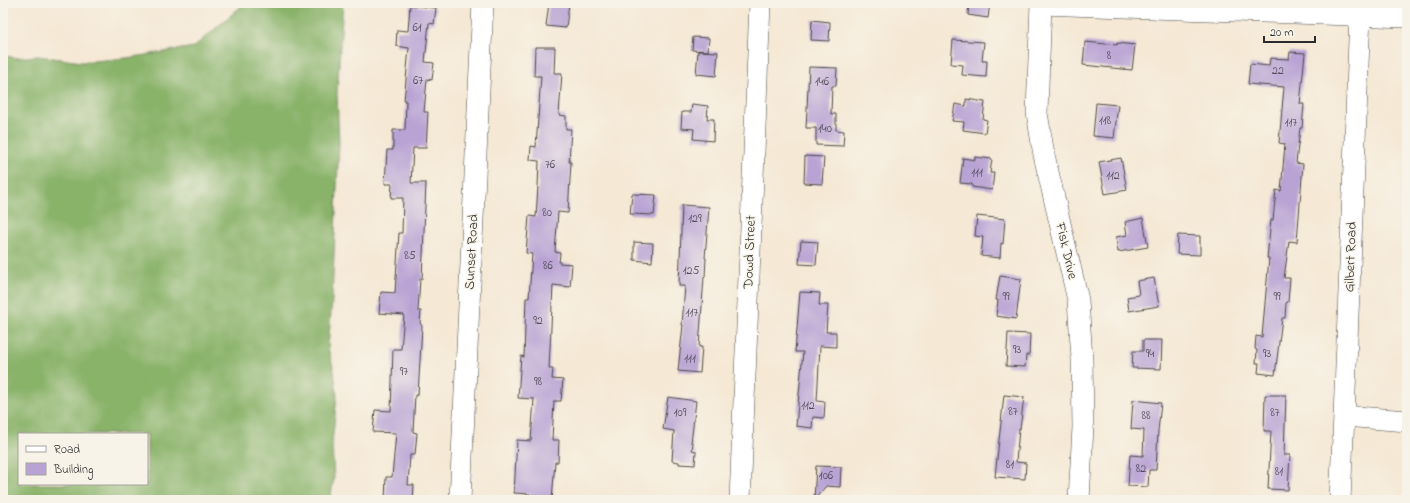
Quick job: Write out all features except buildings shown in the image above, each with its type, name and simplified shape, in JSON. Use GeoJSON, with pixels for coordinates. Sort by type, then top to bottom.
{"type":"FeatureCollection","features":[{"type":"Feature","properties":{"kind":"street","name":"Sunset Road"},"geometry":{"type":"LineString","coordinates":[[460,500],[484,3]]}},
{"type":"Feature","properties":{"kind":"street","name":"Dowd Street"},"geometry":{"type":"LineString","coordinates":[[740,500],[760,3]]}},
{"type":"Feature","properties":{"kind":"street"},"geometry":{"type":"LineString","coordinates":[[1041,3],[1407,17]]}},
{"type":"Feature","properties":{"kind":"street","name":"Fisk Drive"},"geometry":{"type":"LineString","coordinates":[[1041,3],[1037,113],[1044,155],[1078,300],[1082,359],[1083,427],[1079,500]]}},
{"type":"Feature","properties":{"kind":"street","name":"Gilbert Road"},"geometry":{"type":"LineString","coordinates":[[1340,500],[1360,15]]}},
{"type":"Feature","properties":{"kind":"street"},"geometry":{"type":"LineString","coordinates":[[1344,416],[1407,421]]}},
{"type":"Feature","properties":{"kind":"green space"},"geometry":{"type":"Polygon","coordinates":[[[245,3],[343,3],[337,93],[339,143],[332,300],[328,348],[334,371],[337,396],[332,443],[334,478],[330,500],[3,500],[3,55],[15,58],[38,56],[82,62],[127,58],[194,47],[245,3]]]}}]}
